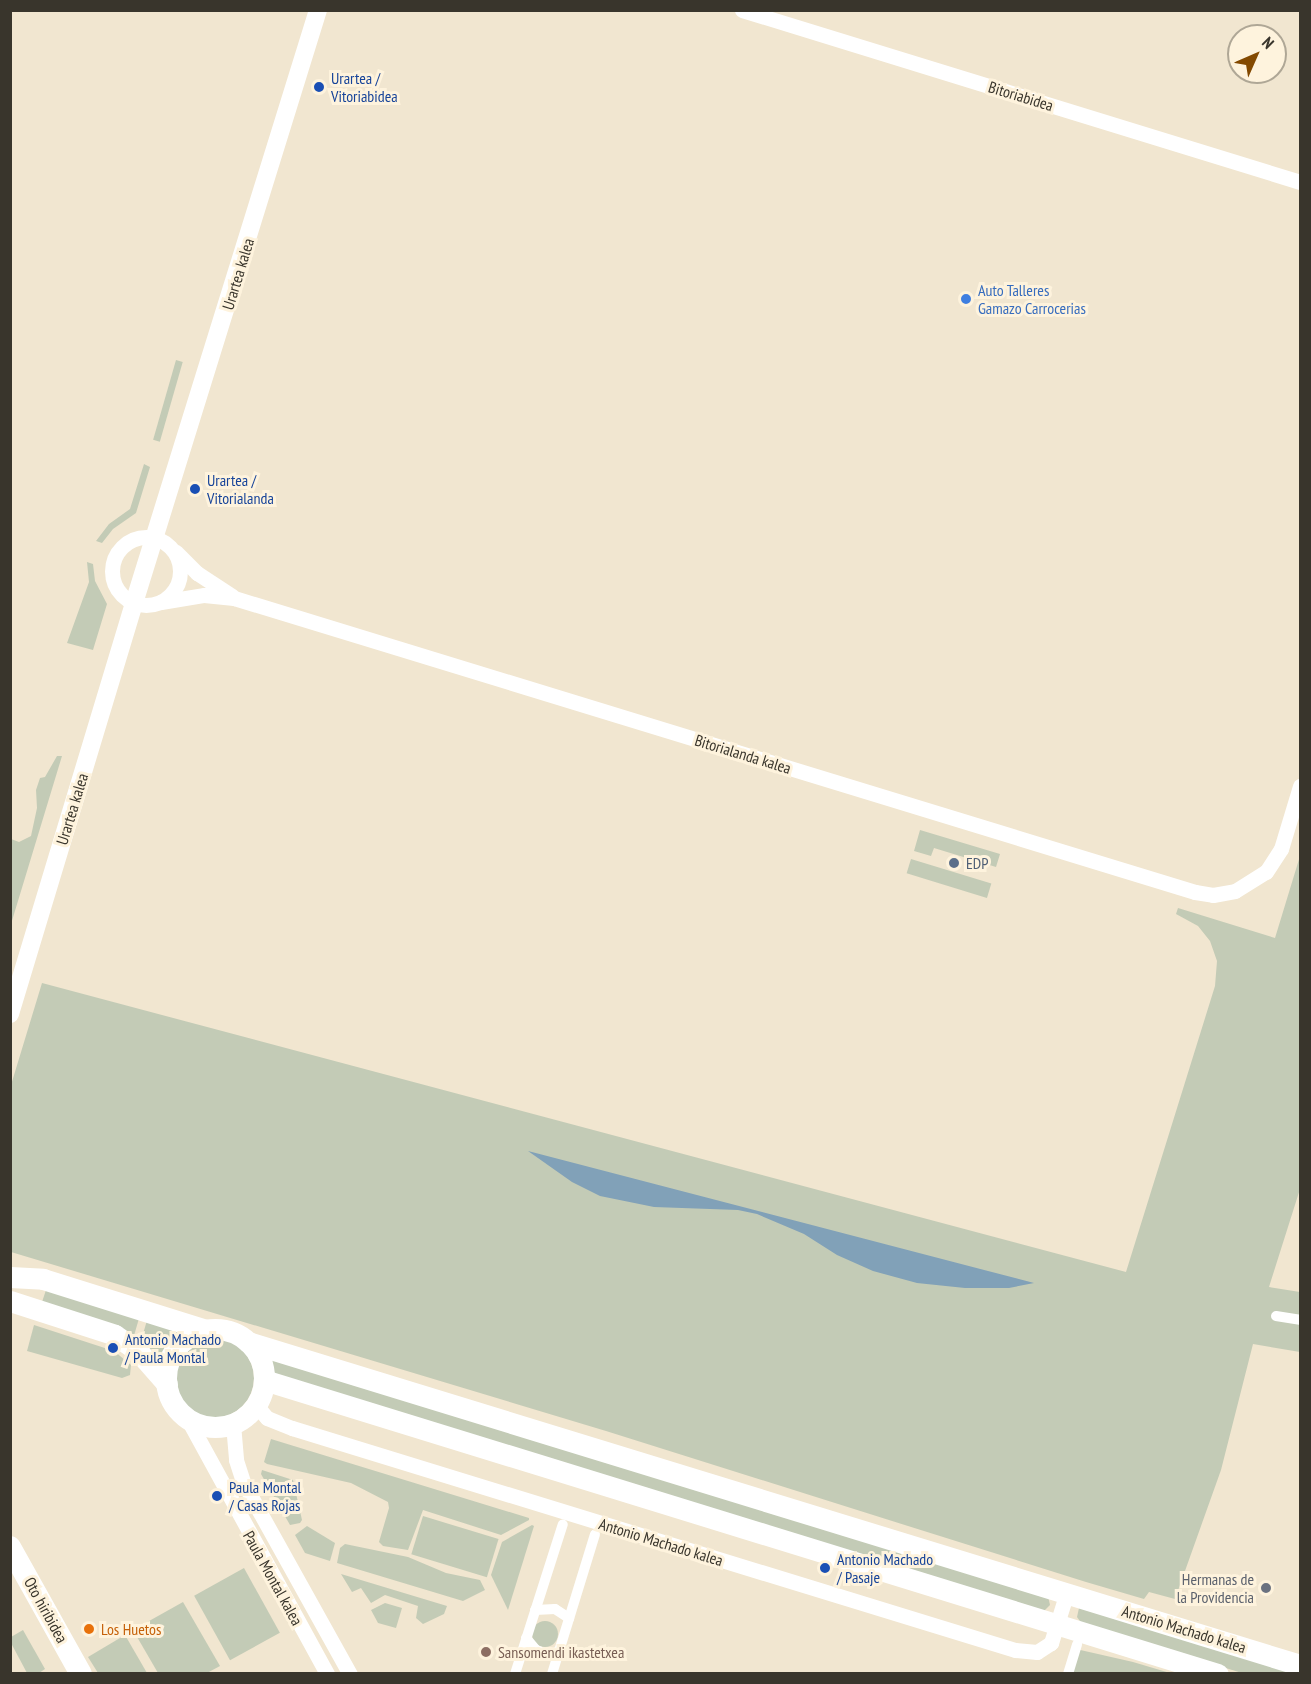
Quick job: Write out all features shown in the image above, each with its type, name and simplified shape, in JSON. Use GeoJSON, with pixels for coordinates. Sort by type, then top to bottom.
{"type":"FeatureCollection","features":[{"type":"Feature","properties":{"kind":"main road"},"geometry":{"type":"LineString","coordinates":[[10,1277],[34,1279],[206,1330],[228,1331],[248,1341],[260,1359],[264,1380],[256,1405],[233,1424],[209,1427],[187,1418],[173,1403],[167,1383],[167,1369],[172,1355],[192,1335],[206,1330]]}},
{"type":"Feature","properties":{"kind":"main road"},"geometry":{"type":"LineString","coordinates":[[10,1301],[115,1335],[138,1351],[167,1383]]}},
{"type":"Feature","properties":{"kind":"main road","name":"Antonio Machado kalea"},"geometry":{"type":"LineString","coordinates":[[248,1341],[1300,1665]]}},
{"type":"Feature","properties":{"kind":"main road","name":"Antonio Machado kalea"},"geometry":{"type":"LineString","coordinates":[[264,1380],[1218,1674]]}},
{"type":"Feature","properties":{"kind":"main road","name":"Oto hiribidea"},"geometry":{"type":"LineString","coordinates":[[10,1547],[81,1674]]}},
{"type":"Feature","properties":{"kind":"main road","name":"Oto hiribidea"},"geometry":{"type":"LineString","coordinates":[[10,1579],[63,1674]]}},
{"type":"Feature","properties":{"kind":"street","name":"Urartea kalea"},"geometry":{"type":"LineString","coordinates":[[10,1014],[154,537],[174,479],[318,10]]}},
{"type":"Feature","properties":{"kind":"street","name":"Bitoriabidea"},"geometry":{"type":"LineString","coordinates":[[742,10],[1300,182]]}},
{"type":"Feature","properties":{"kind":"street"},"geometry":{"type":"LineString","coordinates":[[141,536],[154,537],[173,549],[180,563],[180,579],[173,593],[161,602],[147,605],[134,603],[123,597],[115,586],[111,573],[112,560],[119,549],[129,540],[141,536]]}},
{"type":"Feature","properties":{"kind":"street","name":"Bitorialanda kalea"},"geometry":{"type":"LineString","coordinates":[[173,549],[197,573],[234,598]]}},
{"type":"Feature","properties":{"kind":"street","name":"Bitorialanda kalea"},"geometry":{"type":"LineString","coordinates":[[161,602],[204,595],[234,598],[1195,892],[1213,895],[1253,883],[1266,872],[1281,849],[1300,786]]}},
{"type":"Feature","properties":{"kind":"street"},"geometry":{"type":"LineString","coordinates":[[10,1269],[34,1279]]}},
{"type":"Feature","properties":{"kind":"street"},"geometry":{"type":"LineString","coordinates":[[1276,1316],[1300,1320]]}},
{"type":"Feature","properties":{"kind":"street","name":"Antonio Machado kalea"},"geometry":{"type":"LineString","coordinates":[[256,1405],[267,1418],[292,1428],[1015,1650],[1027,1652],[1045,1650],[1051,1643],[1067,1592]]}},
{"type":"Feature","properties":{"kind":"street","name":"Paula Montal kalea"},"geometry":{"type":"LineString","coordinates":[[187,1418],[327,1674]]}},
{"type":"Feature","properties":{"kind":"street","name":"Paula Montal kalea"},"geometry":{"type":"LineString","coordinates":[[233,1424],[236,1460],[243,1482],[350,1674]]}},
{"type":"Feature","properties":{"kind":"street"},"geometry":{"type":"LineString","coordinates":[[515,1674],[563,1524]]}},
{"type":"Feature","properties":{"kind":"street"},"geometry":{"type":"LineString","coordinates":[[552,1674],[595,1534]]}},
{"type":"Feature","properties":{"kind":"street"},"geometry":{"type":"LineString","coordinates":[[535,1610],[555,1610],[569,1618]]}},
{"type":"Feature","properties":{"kind":"street"},"geometry":{"type":"LineString","coordinates":[[526,1638],[537,1650],[550,1655],[559,1651]]}},
{"type":"Feature","properties":{"kind":"street"},"geometry":{"type":"LineString","coordinates":[[1068,1674],[1077,1644]]}},
{"type":"Feature","properties":{"kind":"green space"},"geometry":{"type":"Polygon","coordinates":[[[176,360],[183,362],[160,442],[153,440],[176,360]]]}},
{"type":"Feature","properties":{"kind":"green space"},"geometry":{"type":"Polygon","coordinates":[[[144,464],[150,467],[136,513],[113,529],[102,543],[96,541],[109,524],[130,509],[144,464]]]}},
{"type":"Feature","properties":{"kind":"green space"},"geometry":{"type":"Polygon","coordinates":[[[87,562],[93,564],[95,581],[107,604],[93,650],[67,643],[89,582],[87,562]]]}},
{"type":"Feature","properties":{"kind":"green space"},"geometry":{"type":"Polygon","coordinates":[[[57,756],[62,756],[11,924],[11,839],[19,842],[31,836],[37,808],[36,790],[40,778],[45,777],[57,756]]]}},
{"type":"Feature","properties":{"kind":"green space"},"geometry":{"type":"Polygon","coordinates":[[[920,830],[1000,854],[996,867],[934,848],[931,856],[914,851],[920,830]]]}},
{"type":"Feature","properties":{"kind":"green space"},"geometry":{"type":"Polygon","coordinates":[[[1300,856],[1300,1189],[1269,1287],[1300,1292],[1300,1352],[1253,1344],[1221,1470],[1175,1599],[1149,1592],[1144,1599],[1086,1582],[606,1431],[11,1252],[11,1085],[42,983],[1126,1272],[1215,986],[1217,961],[1210,941],[1198,926],[1176,914],[1178,908],[1275,938],[1300,856]]]}},
{"type":"Feature","properties":{"kind":"green space"},"geometry":{"type":"Polygon","coordinates":[[[911,859],[991,884],[987,898],[907,873],[911,859]]]}},
{"type":"Feature","properties":{"kind":"green space"},"geometry":{"type":"Polygon","coordinates":[[[47,1287],[140,1315],[133,1339],[41,1305],[47,1287]]]}},
{"type":"Feature","properties":{"kind":"green space"},"geometry":{"type":"Polygon","coordinates":[[[148,1317],[185,1331],[168,1345],[160,1362],[140,1344],[148,1317]]]}},
{"type":"Feature","properties":{"kind":"green space"},"geometry":{"type":"Polygon","coordinates":[[[34,1325],[114,1351],[131,1365],[130,1375],[122,1378],[27,1351],[34,1325]]]}},
{"type":"Feature","properties":{"kind":"green space"},"geometry":{"type":"Polygon","coordinates":[[[214,1338],[229,1341],[242,1350],[251,1363],[254,1378],[251,1393],[242,1406],[229,1415],[214,1418],[199,1415],[186,1406],[177,1393],[174,1378],[177,1363],[186,1350],[199,1341],[214,1338]]]}},
{"type":"Feature","properties":{"kind":"green space"},"geometry":{"type":"Polygon","coordinates":[[[264,1353],[1048,1596],[1050,1605],[1043,1612],[269,1375],[264,1353]]]}},
{"type":"Feature","properties":{"kind":"green space"},"geometry":{"type":"Polygon","coordinates":[[[271,1439],[529,1518],[529,1520],[501,1535],[423,1510],[408,1550],[383,1546],[379,1542],[389,1508],[388,1502],[351,1483],[267,1464],[264,1462],[271,1439]]]}},
{"type":"Feature","properties":{"kind":"green space"},"geometry":{"type":"Polygon","coordinates":[[[262,1470],[293,1480],[302,1520],[300,1523],[290,1525],[261,1474],[262,1470]]]}},
{"type":"Feature","properties":{"kind":"green space"},"geometry":{"type":"Polygon","coordinates":[[[423,1516],[499,1539],[487,1577],[411,1554],[423,1516]]]}},
{"type":"Feature","properties":{"kind":"green space"},"geometry":{"type":"Polygon","coordinates":[[[307,1526],[335,1543],[330,1561],[305,1553],[295,1535],[307,1526]]]}},
{"type":"Feature","properties":{"kind":"green space"},"geometry":{"type":"Polygon","coordinates":[[[534,1526],[508,1610],[491,1575],[502,1542],[534,1526]]]}},
{"type":"Feature","properties":{"kind":"green space"},"geometry":{"type":"Polygon","coordinates":[[[345,1544],[408,1557],[446,1573],[480,1580],[485,1590],[463,1601],[337,1563],[340,1548],[345,1544]]]}},
{"type":"Feature","properties":{"kind":"green space"},"geometry":{"type":"Polygon","coordinates":[[[244,1568],[280,1633],[230,1660],[194,1596],[244,1568]]]}},
{"type":"Feature","properties":{"kind":"green space"},"geometry":{"type":"Polygon","coordinates":[[[341,1574],[447,1606],[444,1614],[423,1624],[416,1618],[418,1606],[385,1595],[371,1603],[361,1588],[352,1592],[341,1574]]]}},
{"type":"Feature","properties":{"kind":"green space"},"geometry":{"type":"Polygon","coordinates":[[[183,1602],[220,1666],[207,1673],[158,1673],[133,1630],[183,1602]]]}},
{"type":"Feature","properties":{"kind":"green space"},"geometry":{"type":"Polygon","coordinates":[[[385,1603],[402,1608],[396,1628],[378,1623],[371,1610],[385,1603]]]}},
{"type":"Feature","properties":{"kind":"green space"},"geometry":{"type":"Polygon","coordinates":[[[1079,1608],[1300,1673],[1242,1673],[1082,1624],[1077,1617],[1079,1608]]]}},
{"type":"Feature","properties":{"kind":"green space"},"geometry":{"type":"Polygon","coordinates":[[[545,1621],[554,1625],[558,1634],[554,1643],[545,1647],[536,1643],[532,1634],[536,1625],[545,1621]]]}},
{"type":"Feature","properties":{"kind":"green space"},"geometry":{"type":"Polygon","coordinates":[[[23,1630],[45,1669],[39,1673],[27,1673],[11,1643],[11,1637],[23,1630]]]}},
{"type":"Feature","properties":{"kind":"green space"},"geometry":{"type":"Polygon","coordinates":[[[125,1635],[147,1673],[98,1673],[88,1657],[125,1635]]]}},
{"type":"Feature","properties":{"kind":"green space"},"geometry":{"type":"Polygon","coordinates":[[[1076,1649],[1133,1662],[1170,1673],[1068,1674],[1076,1649]]]}},
{"type":"Feature","properties":{"kind":"water"},"geometry":{"type":"Polygon","coordinates":[[[528,1151],[1034,1283],[1009,1288],[965,1288],[917,1283],[873,1271],[837,1255],[804,1234],[757,1214],[738,1210],[654,1207],[600,1196],[572,1182],[528,1151]]]}},
{"type":"Feature","properties":{"kind":"place","name":"Urartea / Vitoriabidea"},"geometry":{"type":"Point","coordinates":[319,87]}},
{"type":"Feature","properties":{"kind":"place","name":"Auto Talleres Gamazo Carrocerias"},"geometry":{"type":"Point","coordinates":[966,299]}},
{"type":"Feature","properties":{"kind":"place","name":"Urartea / Vitorialanda"},"geometry":{"type":"Point","coordinates":[195,489]}},
{"type":"Feature","properties":{"kind":"place","name":"EDP"},"geometry":{"type":"Point","coordinates":[954,863]}},
{"type":"Feature","properties":{"kind":"place","name":"Antonio Machado / Paula Montal"},"geometry":{"type":"Point","coordinates":[113,1348]}},
{"type":"Feature","properties":{"kind":"place","name":"Paula Montal / Casas Rojas"},"geometry":{"type":"Point","coordinates":[217,1496]}},
{"type":"Feature","properties":{"kind":"place","name":"Antonio Machado / Pasaje"},"geometry":{"type":"Point","coordinates":[825,1568]}},
{"type":"Feature","properties":{"kind":"place","name":"Hermanas de la Providencia"},"geometry":{"type":"Point","coordinates":[1266,1588]}},
{"type":"Feature","properties":{"kind":"place","name":"Los Huetos"},"geometry":{"type":"Point","coordinates":[89,1629]}},
{"type":"Feature","properties":{"kind":"place","name":"Sansomendi ikastetxea"},"geometry":{"type":"Point","coordinates":[486,1652]}}]}
